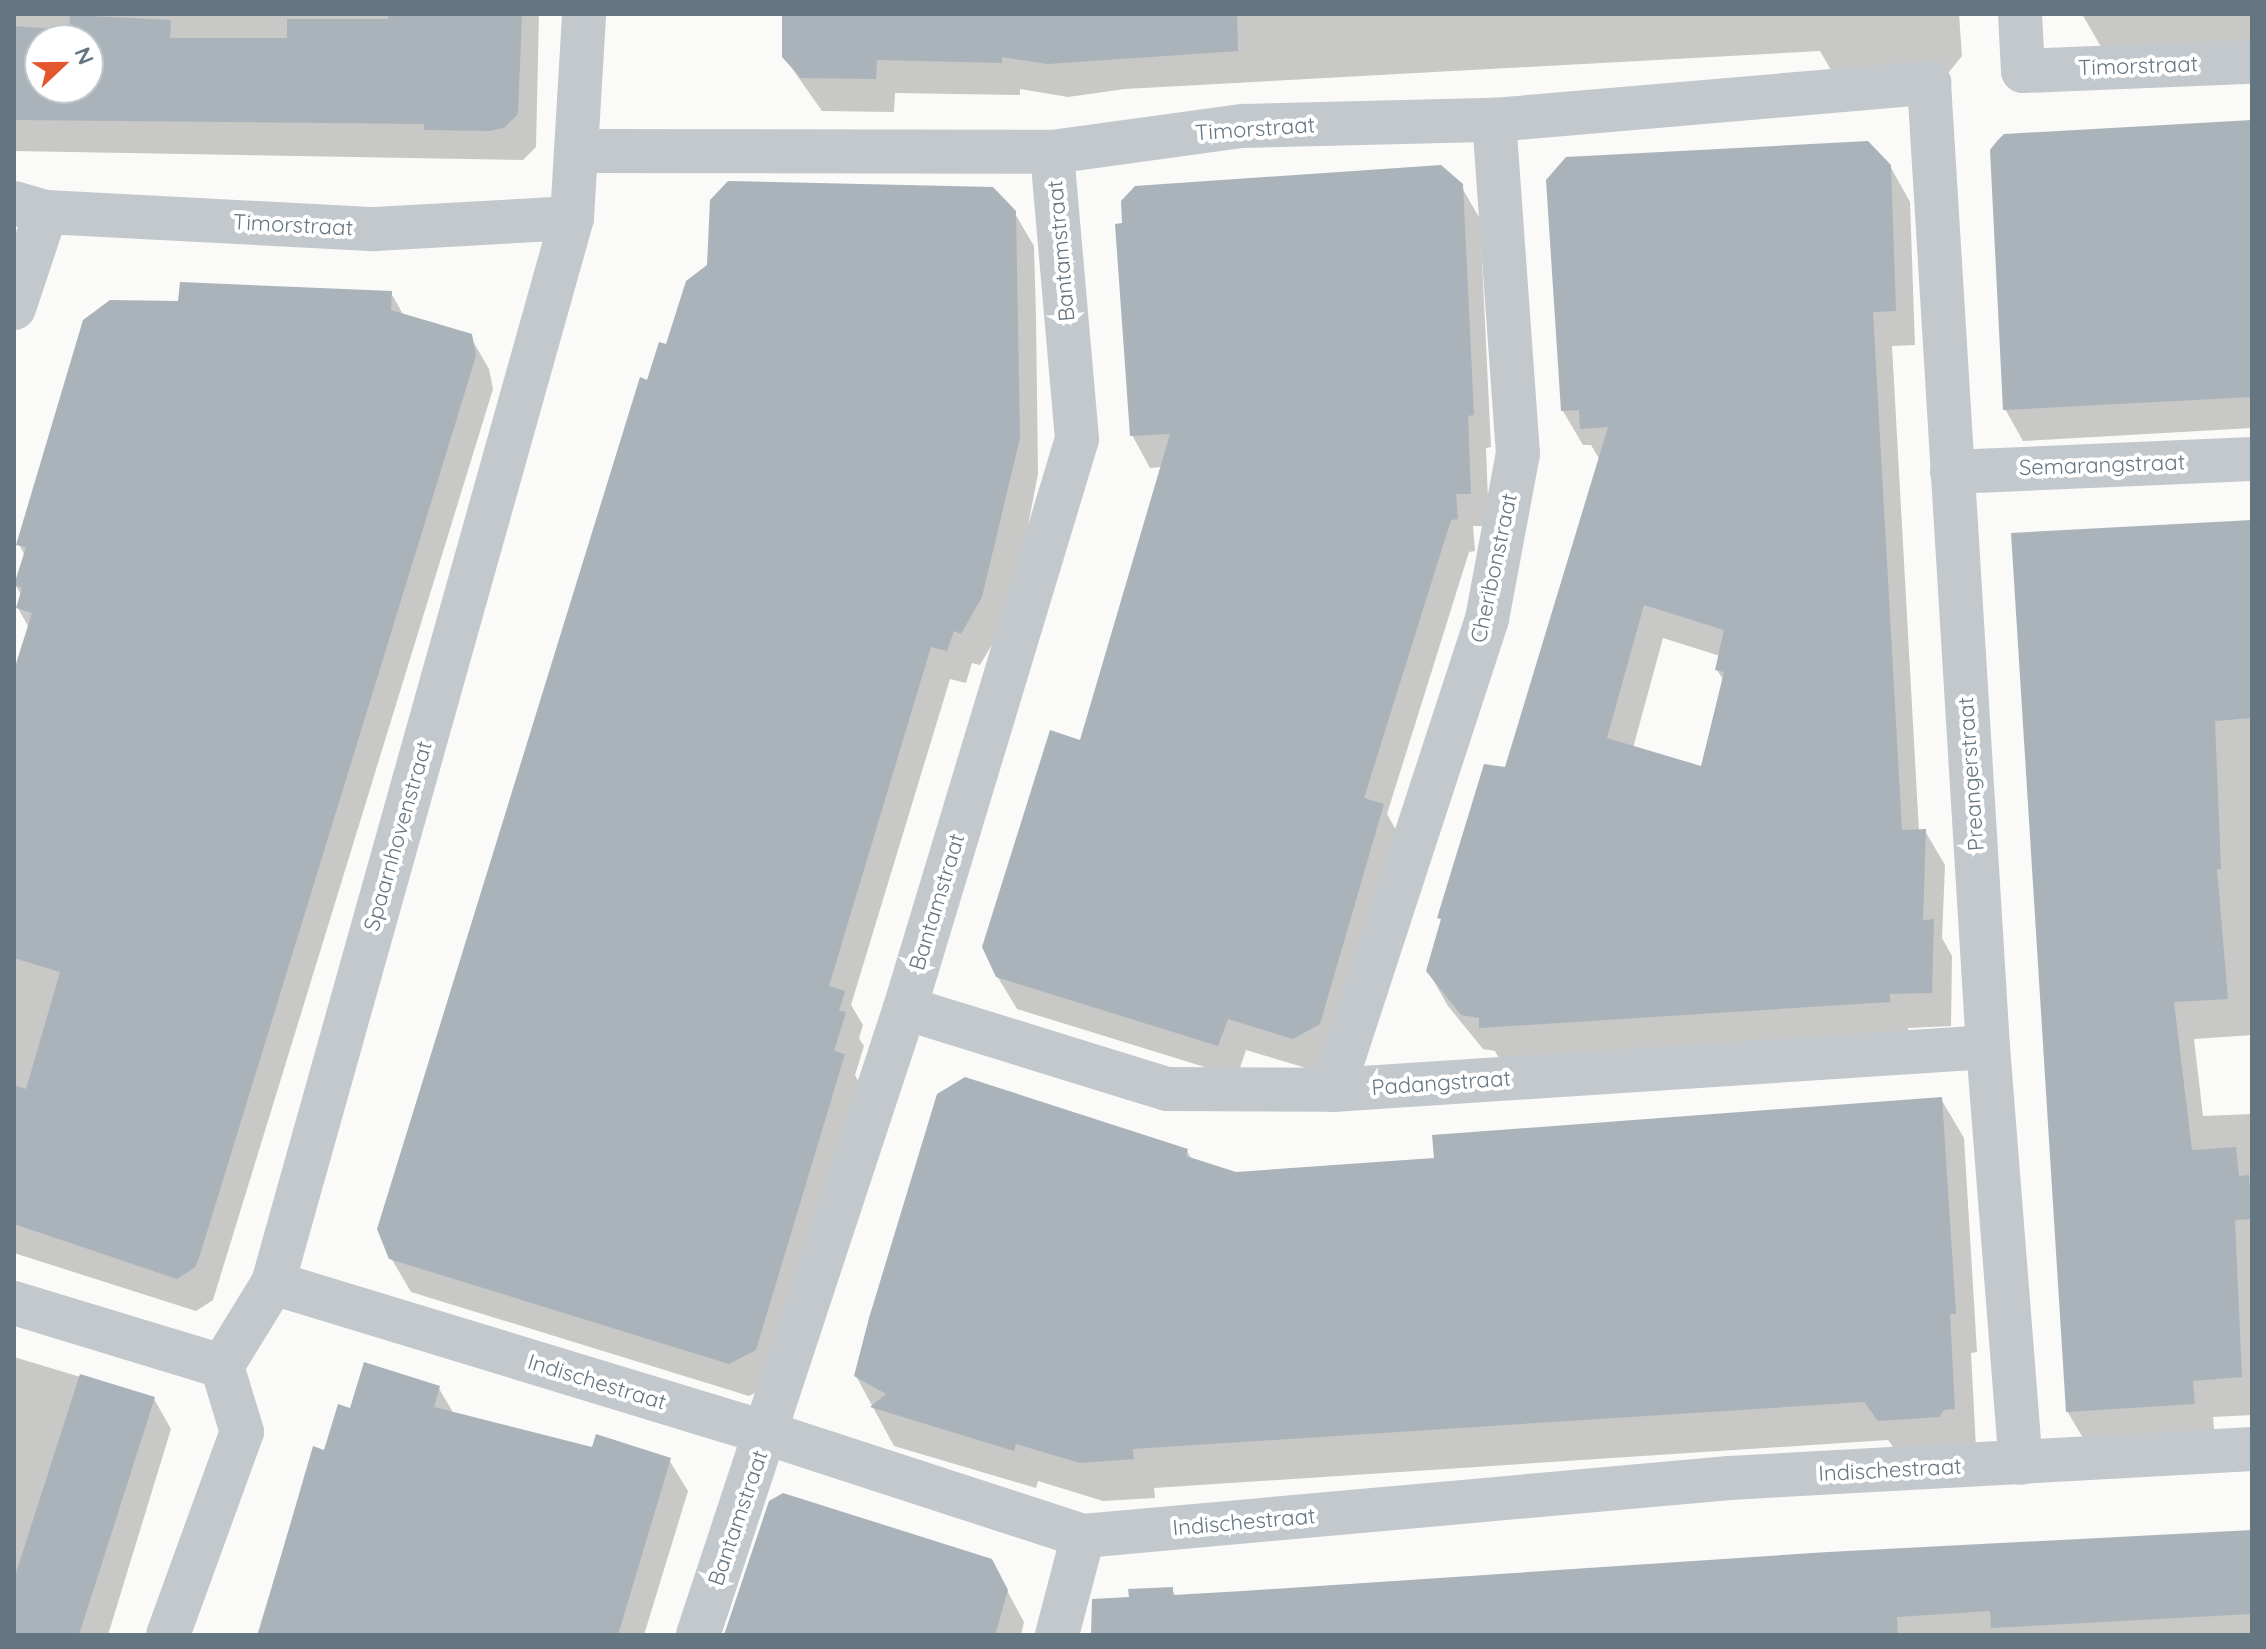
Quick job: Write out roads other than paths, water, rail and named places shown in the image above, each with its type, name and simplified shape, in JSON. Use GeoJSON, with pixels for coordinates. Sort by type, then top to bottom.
{"type":"FeatureCollection","features":[{"type":"Feature","properties":{"kind":"street","name":"Spaarnhovenstraat"},"geometry":{"type":"LineString","coordinates":[[222,1366],[273,1283],[572,218],[580,151],[584,14]]}},
{"type":"Feature","properties":{"kind":"street","name":"Timorstraat"},"geometry":{"type":"LineString","coordinates":[[2020,14],[2023,71],[2252,62]]}},
{"type":"Feature","properties":{"kind":"street","name":"Timorstraat"},"geometry":{"type":"LineString","coordinates":[[580,151],[1052,152],[1243,126],[1494,120],[1929,83]]}},
{"type":"Feature","properties":{"kind":"street","name":"Preangerstraat"},"geometry":{"type":"LineString","coordinates":[[1929,83],[1988,1047],[2021,1463]]}},
{"type":"Feature","properties":{"kind":"street","name":"Cheribonstraat"},"geometry":{"type":"LineString","coordinates":[[1333,1090],[1487,619],[1518,454],[1494,120]]}},
{"type":"Feature","properties":{"kind":"street","name":"Bantamstraat"},"geometry":{"type":"LineString","coordinates":[[698,1635],[905,1008],[1077,439],[1052,152]]}},
{"type":"Feature","properties":{"kind":"street","name":"Timorstraat"},"geometry":{"type":"LineString","coordinates":[[30,207],[375,229],[572,218]]}},
{"type":"Feature","properties":{"kind":"street"},"geometry":{"type":"LineString","coordinates":[[14,308],[30,207]]}},
{"type":"Feature","properties":{"kind":"street","name":"Semarangstraat"},"geometry":{"type":"LineString","coordinates":[[1952,472],[2252,459]]}},
{"type":"Feature","properties":{"kind":"street","name":"Padangstraat"},"geometry":{"type":"LineString","coordinates":[[905,1008],[1167,1089],[1333,1090],[1988,1047]]}},
{"type":"Feature","properties":{"kind":"street","name":"Indischestraat"},"geometry":{"type":"LineString","coordinates":[[273,1283],[766,1433],[1083,1536],[1729,1478],[2252,1449]]}},
{"type":"Feature","properties":{"kind":"street"},"geometry":{"type":"LineString","coordinates":[[14,1303],[222,1366],[242,1432],[168,1635]]}},
{"type":"Feature","properties":{"kind":"street"},"geometry":{"type":"LineString","coordinates":[[1057,1635],[1083,1536]]}}]}
